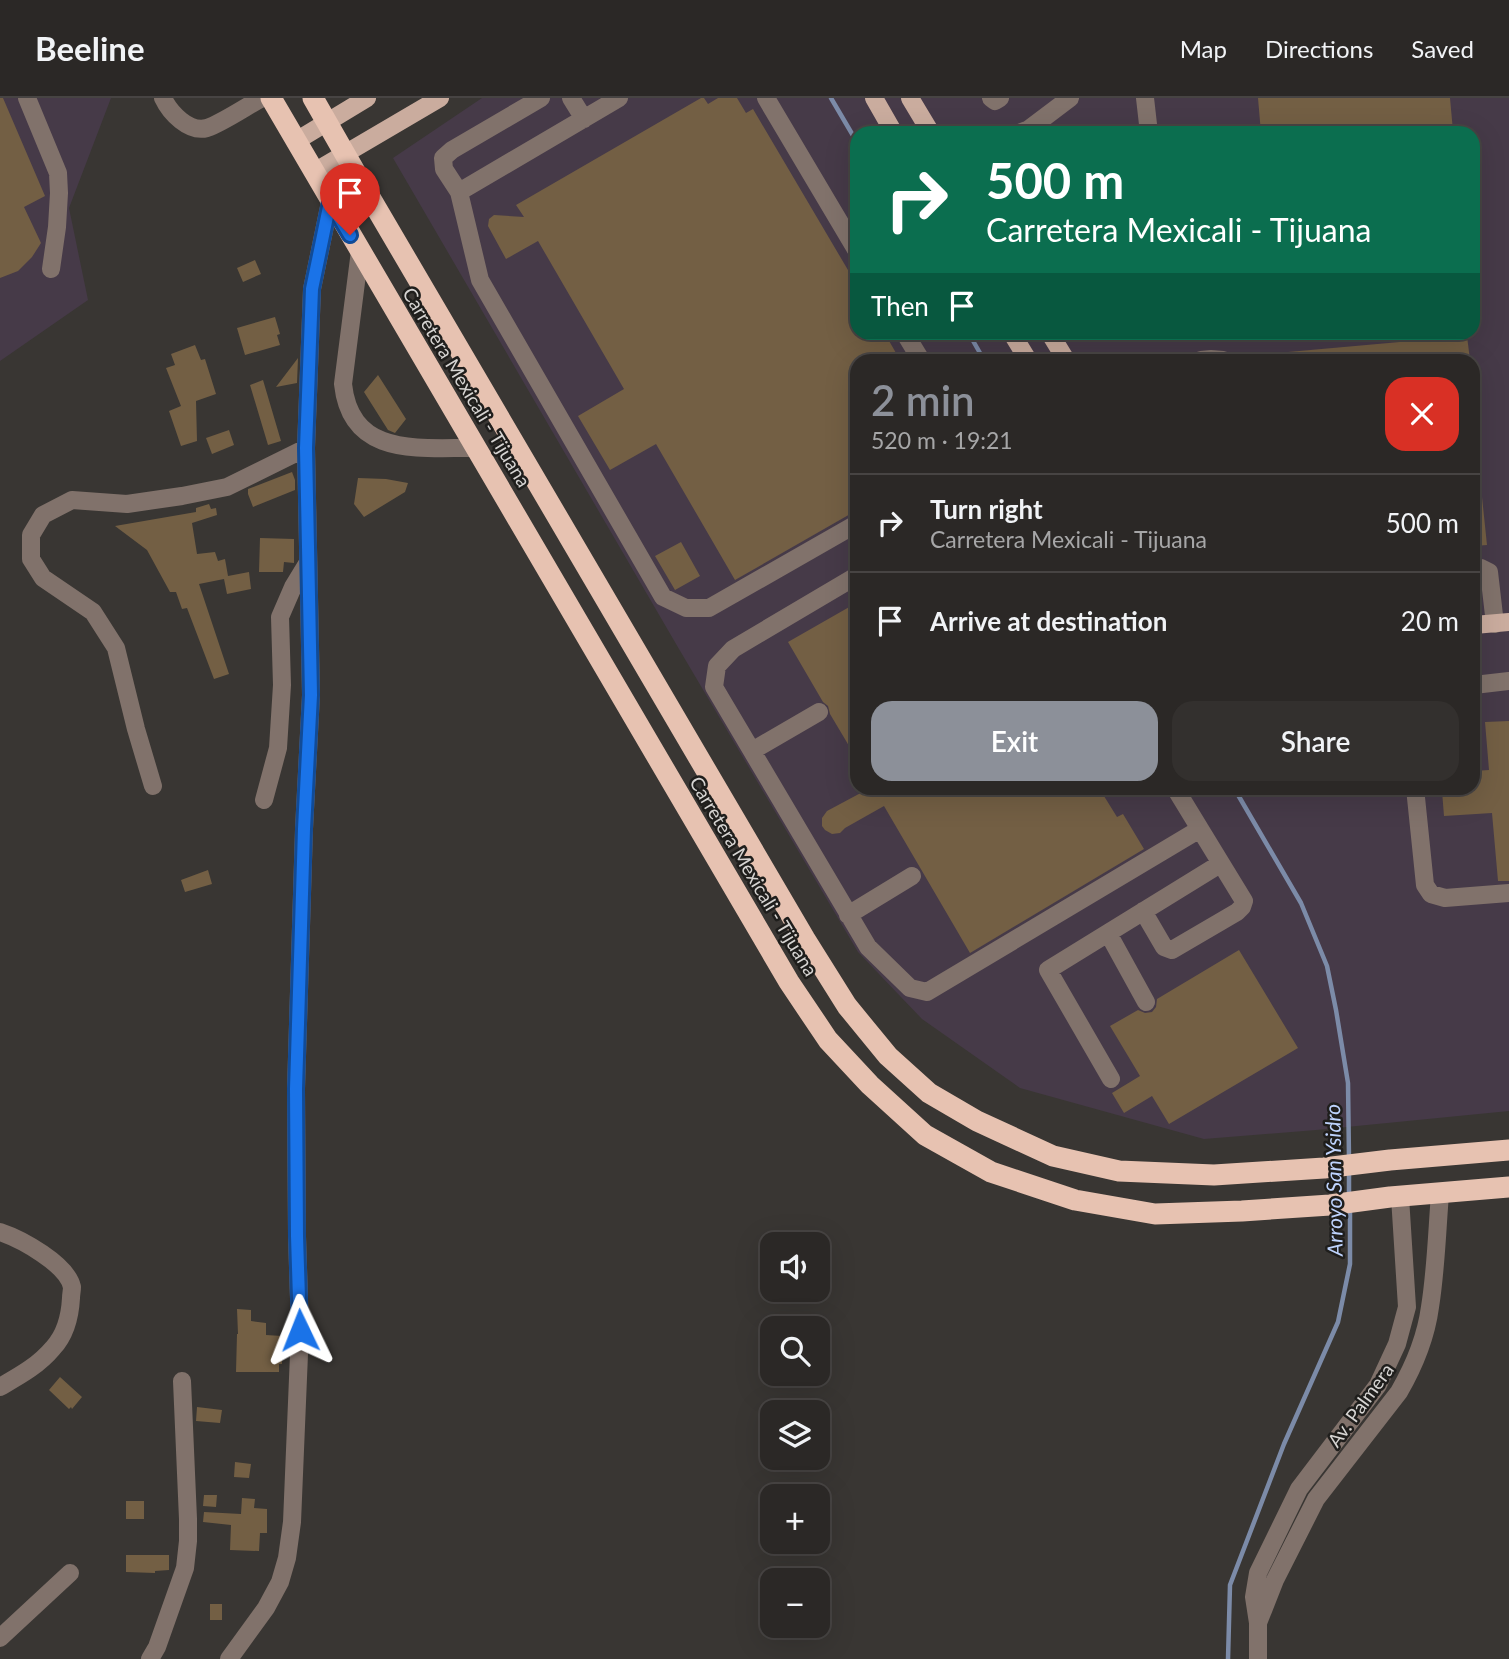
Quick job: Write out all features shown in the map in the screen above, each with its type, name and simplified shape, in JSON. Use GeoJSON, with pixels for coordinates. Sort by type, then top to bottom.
{"type":"FeatureCollection","features":[{"type":"Feature","properties":{"kind":"highway","name":"Carretera Mexicali - Tijuana"},"geometry":{"type":"LineString","coordinates":[[271,98],[789,982],[828,1040],[870,1085],[925,1135],[992,1171],[1075,1200],[1155,1214],[1330,1205],[1509,1188]]}},
{"type":"Feature","properties":{"kind":"highway","name":"Carretera Mexicali - Tijuana"},"geometry":{"type":"LineString","coordinates":[[313,98],[805,939],[847,1006],[887,1056],[929,1093],[976,1121],[1053,1156],[1119,1171],[1214,1175],[1324,1168],[1509,1150]]}},
{"type":"Feature","properties":{"kind":"main road"},"geometry":{"type":"LineString","coordinates":[[296,141],[367,98]]}},
{"type":"Feature","properties":{"kind":"main road"},"geometry":{"type":"LineString","coordinates":[[314,172],[440,98]]}},
{"type":"Feature","properties":{"kind":"main road"},"geometry":{"type":"LineString","coordinates":[[873,98],[890,126]]}},
{"type":"Feature","properties":{"kind":"main road"},"geometry":{"type":"LineString","coordinates":[[910,98],[927,126]]}},
{"type":"Feature","properties":{"kind":"main road"},"geometry":{"type":"LineString","coordinates":[[1480,625],[1502,623]]}},
{"type":"Feature","properties":{"kind":"street"},"geometry":{"type":"LineString","coordinates":[[27,98],[58,173],[60,193],[51,269]]}},
{"type":"Feature","properties":{"kind":"street"},"geometry":{"type":"LineString","coordinates":[[163,98],[174,115],[191,127],[205,129],[262,98]]}},
{"type":"Feature","properties":{"kind":"street"},"geometry":{"type":"LineString","coordinates":[[541,98],[452,150],[443,158],[444,169],[460,192],[480,280],[663,597],[686,608],[709,608],[850,528]]}},
{"type":"Feature","properties":{"kind":"street"},"geometry":{"type":"LineString","coordinates":[[571,98],[584,119]]}},
{"type":"Feature","properties":{"kind":"street"},"geometry":{"type":"LineString","coordinates":[[460,192],[619,98]]}},
{"type":"Feature","properties":{"kind":"street"},"geometry":{"type":"LineString","coordinates":[[766,98],[850,240]]}},
{"type":"Feature","properties":{"kind":"street"},"geometry":{"type":"LineString","coordinates":[[991,98],[995,101],[1000,98]]}},
{"type":"Feature","properties":{"kind":"street"},"geometry":{"type":"LineString","coordinates":[[1034,126],[1070,98]]}},
{"type":"Feature","properties":{"kind":"street"},"geometry":{"type":"LineString","coordinates":[[1145,98],[1149,126]]}},
{"type":"Feature","properties":{"kind":"street"},"geometry":{"type":"LineString","coordinates":[[229,1659],[266,1608],[280,1583],[292,1522],[300,1330],[296,1089],[311,695],[306,448],[312,289],[330,202]]}},
{"type":"Feature","properties":{"kind":"street"},"geometry":{"type":"LineString","coordinates":[[360,251],[343,384],[351,413],[369,435],[381,442],[405,447],[477,448]]}},
{"type":"Feature","properties":{"kind":"street"},"geometry":{"type":"LineString","coordinates":[[153,786],[116,648],[93,612],[43,578],[31,559],[31,535],[43,515],[72,500],[127,504],[227,487],[306,448]]}},
{"type":"Feature","properties":{"kind":"street"},"geometry":{"type":"LineString","coordinates":[[264,800],[278,748],[282,685],[280,617],[307,564]]}},
{"type":"Feature","properties":{"kind":"street"},"geometry":{"type":"LineString","coordinates":[[1480,568],[1489,572],[1502,623]]}},
{"type":"Feature","properties":{"kind":"street"},"geometry":{"type":"LineString","coordinates":[[850,580],[733,649],[718,666],[713,687],[868,947],[910,988],[927,992],[1200,829]]}},
{"type":"Feature","properties":{"kind":"street"},"geometry":{"type":"LineString","coordinates":[[1480,684],[1509,681]]}},
{"type":"Feature","properties":{"kind":"street"},"geometry":{"type":"LineString","coordinates":[[752,751],[819,712]]}},
{"type":"Feature","properties":{"kind":"street"},"geometry":{"type":"LineString","coordinates":[[1143,911],[1164,947],[1172,950],[1237,912],[1244,901],[1179,795]]}},
{"type":"Feature","properties":{"kind":"street"},"geometry":{"type":"LineString","coordinates":[[1416,795],[1425,886],[1432,894],[1445,898],[1509,893]]}},
{"type":"Feature","properties":{"kind":"street"},"geometry":{"type":"LineString","coordinates":[[1111,1079],[1048,970],[1220,863]]}},
{"type":"Feature","properties":{"kind":"street"},"geometry":{"type":"LineString","coordinates":[[848,915],[912,876]]}},
{"type":"Feature","properties":{"kind":"street"},"geometry":{"type":"LineString","coordinates":[[1108,933],[1146,1002]]}},
{"type":"Feature","properties":{"kind":"street","name":"Av. Palmera"},"geometry":{"type":"LineString","coordinates":[[1258,1623],[1316,1499],[1399,1392],[1410,1373],[1430,1309],[1440,1194]]}},
{"type":"Feature","properties":{"kind":"street","name":"Av. Palmera"},"geometry":{"type":"LineString","coordinates":[[1258,1659],[1258,1623],[1254,1597],[1258,1573],[1299,1489],[1378,1385],[1397,1344],[1407,1307],[1395,1197]]}},
{"type":"Feature","properties":{"kind":"street"},"geometry":{"type":"LineString","coordinates":[[0,1232],[59,1265],[72,1286],[71,1312],[67,1327],[54,1348],[33,1367],[0,1387]]}},
{"type":"Feature","properties":{"kind":"street"},"geometry":{"type":"LineString","coordinates":[[1407,1307],[1416,1314],[1430,1309]]}},
{"type":"Feature","properties":{"kind":"street"},"geometry":{"type":"LineString","coordinates":[[150,1659],[186,1568],[188,1519],[182,1381]]}},
{"type":"Feature","properties":{"kind":"street"},"geometry":{"type":"LineString","coordinates":[[0,1638],[69,1573]]}},
{"type":"Feature","properties":{"kind":"shaded area"},"geometry":{"type":"Polygon","coordinates":[[[0,98],[111,98],[69,208],[88,300],[0,361],[0,98]]]}},
{"type":"Feature","properties":{"kind":"shaded area"},"geometry":{"type":"Polygon","coordinates":[[[482,98],[1509,98],[1509,1111],[1204,1139],[1020,1088],[922,1019],[858,952],[393,158],[482,98]]]}},
{"type":"Feature","properties":{"kind":"building"},"geometry":{"type":"Polygon","coordinates":[[[0,98],[3,98],[45,196],[24,207],[41,243],[18,271],[0,278],[0,98]]]}},
{"type":"Feature","properties":{"kind":"building"},"geometry":{"type":"Polygon","coordinates":[[[701,98],[708,104],[718,98],[737,98],[746,113],[753,109],[850,273],[850,340],[889,340],[897,354],[850,354],[850,514],[735,580],[656,444],[610,470],[578,416],[624,389],[538,241],[506,259],[488,226],[489,219],[494,215],[524,217],[516,205],[701,98]]]}},
{"type":"Feature","properties":{"kind":"building"},"geometry":{"type":"Polygon","coordinates":[[[1258,98],[1450,98],[1453,126],[1260,126],[1258,98]]]}},
{"type":"Feature","properties":{"kind":"building"},"geometry":{"type":"Polygon","coordinates":[[[255,260],[261,274],[243,282],[237,268],[255,260]]]}},
{"type":"Feature","properties":{"kind":"building"},"geometry":{"type":"Polygon","coordinates":[[[275,317],[280,345],[245,355],[237,328],[275,317]]]}},
{"type":"Feature","properties":{"kind":"building"},"geometry":{"type":"Polygon","coordinates":[[[1422,340],[1468,340],[1469,354],[1288,354],[1422,340]]]}},
{"type":"Feature","properties":{"kind":"building"},"geometry":{"type":"Polygon","coordinates":[[[195,345],[201,360],[205,359],[216,394],[196,401],[197,441],[181,446],[169,411],[181,406],[166,368],[175,365],[171,354],[195,345]]]}},
{"type":"Feature","properties":{"kind":"building"},"geometry":{"type":"Polygon","coordinates":[[[298,358],[297,383],[276,387],[298,358]]]}},
{"type":"Feature","properties":{"kind":"building"},"geometry":{"type":"Polygon","coordinates":[[[378,375],[406,419],[395,433],[388,430],[364,392],[378,375]]]}},
{"type":"Feature","properties":{"kind":"building"},"geometry":{"type":"Polygon","coordinates":[[[263,380],[281,441],[268,445],[250,385],[263,380]]]}},
{"type":"Feature","properties":{"kind":"building"},"geometry":{"type":"Polygon","coordinates":[[[229,430],[234,445],[212,454],[206,438],[229,430]]]}},
{"type":"Feature","properties":{"kind":"building"},"geometry":{"type":"Polygon","coordinates":[[[292,472],[295,490],[253,507],[248,489],[292,472]]]}},
{"type":"Feature","properties":{"kind":"building"},"geometry":{"type":"Polygon","coordinates":[[[358,478],[408,483],[405,492],[364,517],[354,504],[358,478]]]}},
{"type":"Feature","properties":{"kind":"building"},"geometry":{"type":"Polygon","coordinates":[[[1480,497],[1487,545],[1480,546],[1480,497]]]}},
{"type":"Feature","properties":{"kind":"building"},"geometry":{"type":"Polygon","coordinates":[[[209,504],[211,509],[216,508],[217,515],[192,523],[197,554],[215,552],[218,561],[225,559],[228,576],[249,572],[251,589],[227,594],[224,579],[199,584],[229,674],[214,679],[187,608],[182,609],[176,592],[170,592],[147,550],[115,526],[196,512],[196,508],[209,504]]]}},
{"type":"Feature","properties":{"kind":"building"},"geometry":{"type":"Polygon","coordinates":[[[260,538],[294,539],[294,563],[284,562],[283,572],[259,572],[260,538]]]}},
{"type":"Feature","properties":{"kind":"building"},"geometry":{"type":"Polygon","coordinates":[[[681,542],[700,576],[675,590],[655,556],[681,542]]]}},
{"type":"Feature","properties":{"kind":"building"},"geometry":{"type":"Polygon","coordinates":[[[850,607],[850,748],[828,706],[823,702],[788,642],[850,607]]]}},
{"type":"Feature","properties":{"kind":"building"},"geometry":{"type":"Polygon","coordinates":[[[1509,721],[1509,881],[1498,881],[1492,813],[1444,816],[1442,795],[1480,795],[1480,771],[1489,770],[1485,722],[1509,721]]]}},
{"type":"Feature","properties":{"kind":"building"},"geometry":{"type":"Polygon","coordinates":[[[857,795],[1103,795],[1117,817],[1123,814],[1144,849],[970,953],[884,806],[840,833],[832,834],[822,826],[822,818],[827,811],[857,795]]]}},
{"type":"Feature","properties":{"kind":"building"},"geometry":{"type":"Polygon","coordinates":[[[208,870],[212,884],[185,892],[181,880],[208,870]]]}},
{"type":"Feature","properties":{"kind":"building"},"geometry":{"type":"Polygon","coordinates":[[[1239,950],[1298,1048],[1169,1124],[1152,1096],[1124,1113],[1112,1093],[1140,1076],[1110,1026],[1138,1010],[1152,1012],[1157,999],[1239,950]]]}},
{"type":"Feature","properties":{"kind":"building"},"geometry":{"type":"Polygon","coordinates":[[[237,1309],[251,1310],[251,1321],[266,1323],[266,1335],[282,1336],[282,1364],[279,1364],[279,1372],[236,1372],[237,1309]]]}},
{"type":"Feature","properties":{"kind":"building"},"geometry":{"type":"Polygon","coordinates":[[[60,1377],[82,1397],[72,1409],[49,1390],[60,1377]]]}},
{"type":"Feature","properties":{"kind":"building"},"geometry":{"type":"Polygon","coordinates":[[[197,1407],[222,1410],[220,1423],[196,1421],[197,1407]]]}},
{"type":"Feature","properties":{"kind":"building"},"geometry":{"type":"Polygon","coordinates":[[[235,1462],[251,1464],[249,1478],[234,1477],[235,1462]]]}},
{"type":"Feature","properties":{"kind":"building"},"geometry":{"type":"Polygon","coordinates":[[[204,1495],[217,1495],[216,1507],[203,1506],[204,1495]]]}},
{"type":"Feature","properties":{"kind":"building"},"geometry":{"type":"Polygon","coordinates":[[[242,1498],[255,1499],[254,1508],[267,1509],[267,1533],[260,1533],[259,1551],[230,1550],[231,1525],[203,1522],[204,1512],[241,1514],[242,1498]]]}},
{"type":"Feature","properties":{"kind":"building"},"geometry":{"type":"Polygon","coordinates":[[[126,1501],[144,1501],[144,1519],[126,1519],[126,1501]]]}},
{"type":"Feature","properties":{"kind":"building"},"geometry":{"type":"Polygon","coordinates":[[[126,1555],[169,1555],[169,1570],[155,1573],[126,1572],[126,1555]]]}},
{"type":"Feature","properties":{"kind":"building"},"geometry":{"type":"Polygon","coordinates":[[[210,1604],[222,1604],[222,1620],[210,1620],[210,1604]]]}},
{"type":"Feature","properties":{"kind":"waterway","name":"Arroyo San Ysidro"},"geometry":{"type":"LineString","coordinates":[[831,98],[850,130]]}},
{"type":"Feature","properties":{"kind":"waterway","name":"Arroyo San Ysidro"},"geometry":{"type":"LineString","coordinates":[[973,340],[981,354]]}},
{"type":"Feature","properties":{"kind":"waterway","name":"Arroyo San Ysidro"},"geometry":{"type":"LineString","coordinates":[[1238,795],[1301,903],[1327,966],[1348,1083],[1349,1159]]}},
{"type":"Feature","properties":{"kind":"waterway","name":"Arroyo San Ysidro"},"geometry":{"type":"LineString","coordinates":[[1349,1172],[1349,1198]]}},
{"type":"Feature","properties":{"kind":"waterway","name":"Arroyo San Ysidro"},"geometry":{"type":"LineString","coordinates":[[1228,1659],[1230,1585],[1284,1444],[1338,1322],[1350,1264],[1350,1210]]}},
{"type":"Feature","properties":{"kind":"route"},"geometry":{"type":"LineString","coordinates":[[300,1330],[296,1089],[311,695],[306,448],[312,289],[330,202],[350,235]]}}]}
